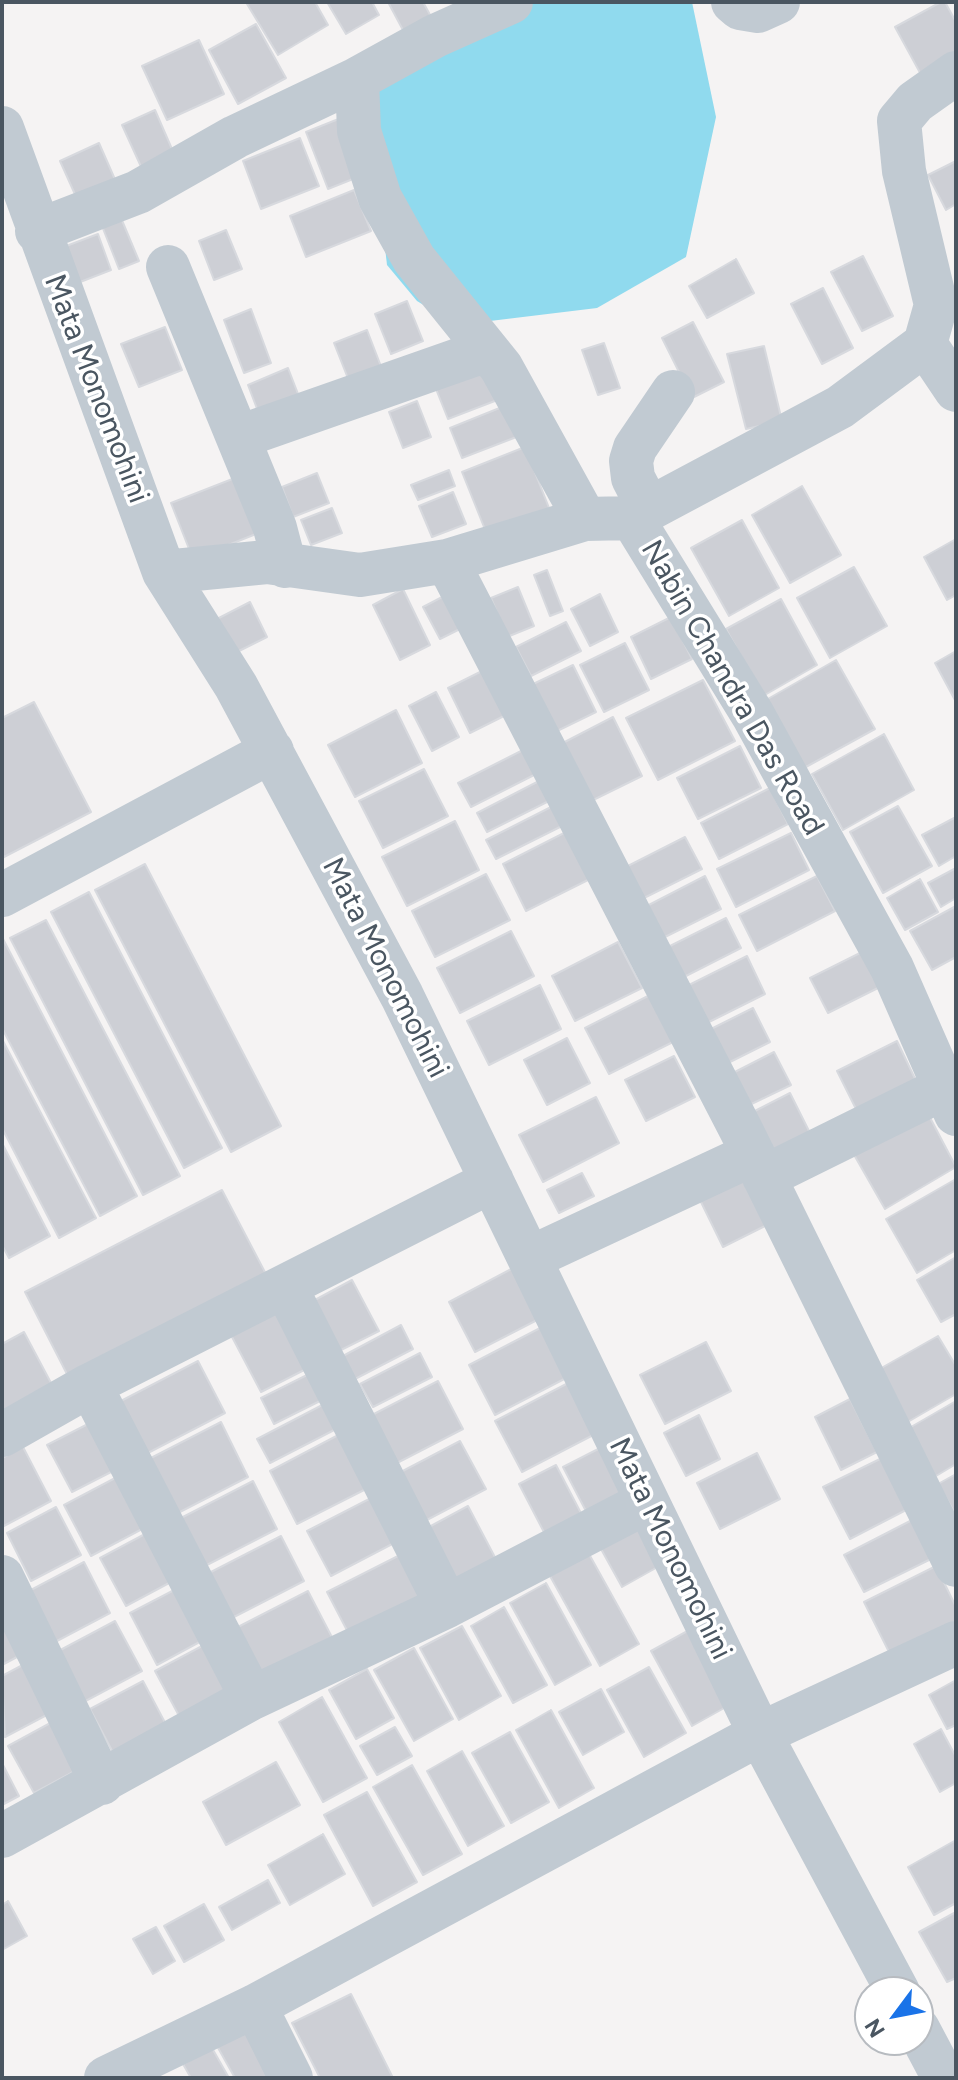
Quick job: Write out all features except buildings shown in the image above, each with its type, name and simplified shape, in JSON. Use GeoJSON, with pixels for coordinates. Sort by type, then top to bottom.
{"type":"FeatureCollection","features":[{"type":"Feature","properties":{"kind":"street"},"geometry":{"type":"LineString","coordinates":[[2,128],[21,210],[138,192],[197,156],[357,79],[435,36],[511,2]]}},
{"type":"Feature","properties":{"kind":"street"},"geometry":{"type":"LineString","coordinates":[[733,2],[740,8],[758,11],[778,2]]}},
{"type":"Feature","properties":{"kind":"street"},"geometry":{"type":"LineString","coordinates":[[673,392],[635,448],[631,461],[640,513],[840,407],[925,344],[936,305],[904,171],[899,121],[915,102],[956,73]]}},
{"type":"Feature","properties":{"kind":"street"},"geometry":{"type":"LineString","coordinates":[[357,79],[359,131],[380,198],[414,259],[507,377],[585,519]]}},
{"type":"Feature","properties":{"kind":"street","name":"Mata Monomohini"},"geometry":{"type":"LineString","coordinates":[[21,210],[164,572],[272,751],[402,996],[760,1734],[889,1976]]}},
{"type":"Feature","properties":{"kind":"street"},"geometry":{"type":"LineString","coordinates":[[168,267],[275,528],[285,566]]}},
{"type":"Feature","properties":{"kind":"street"},"geometry":{"type":"LineString","coordinates":[[925,344],[956,390]]}},
{"type":"Feature","properties":{"kind":"street"},"geometry":{"type":"LineString","coordinates":[[239,437],[487,350]]}},
{"type":"Feature","properties":{"kind":"street","name":"Nabin Chandra Das Road"},"geometry":{"type":"LineString","coordinates":[[164,572],[267,562],[360,575],[447,561],[585,519],[640,513],[892,968],[950,1101]]}},
{"type":"Feature","properties":{"kind":"street"},"geometry":{"type":"LineString","coordinates":[[447,561],[758,1165],[956,1565]]}},
{"type":"Feature","properties":{"kind":"street"},"geometry":{"type":"LineString","coordinates":[[2,895],[272,751]]}},
{"type":"Feature","properties":{"kind":"street"},"geometry":{"type":"LineString","coordinates":[[530,1258],[758,1165],[950,1101]]}},
{"type":"Feature","properties":{"kind":"street"},"geometry":{"type":"LineString","coordinates":[[2,1435],[90,1385],[492,1181]]}},
{"type":"Feature","properties":{"kind":"street"},"geometry":{"type":"LineString","coordinates":[[286,1288],[447,1606]]}},
{"type":"Feature","properties":{"kind":"street"},"geometry":{"type":"LineString","coordinates":[[90,1385],[252,1698]]}},
{"type":"Feature","properties":{"kind":"street"},"geometry":{"type":"LineString","coordinates":[[2,1836],[252,1698],[447,1606],[647,1502]]}},
{"type":"Feature","properties":{"kind":"street"},"geometry":{"type":"LineString","coordinates":[[2,1577],[102,1783]]}},
{"type":"Feature","properties":{"kind":"street"},"geometry":{"type":"LineString","coordinates":[[106,2078],[255,2006],[760,1734],[956,1643]]}},
{"type":"Feature","properties":{"kind":"street"},"geometry":{"type":"LineString","coordinates":[[255,2006],[291,2078]]}},
{"type":"Feature","properties":{"kind":"street"},"geometry":{"type":"LineString","coordinates":[[932,2056],[944,2078]]}},
{"type":"Feature","properties":{"kind":"water"},"geometry":{"type":"Polygon","coordinates":[[[522,2],[692,2],[716,117],[686,257],[597,308],[457,325],[417,301],[387,265],[364,64],[522,2]]]}}]}
